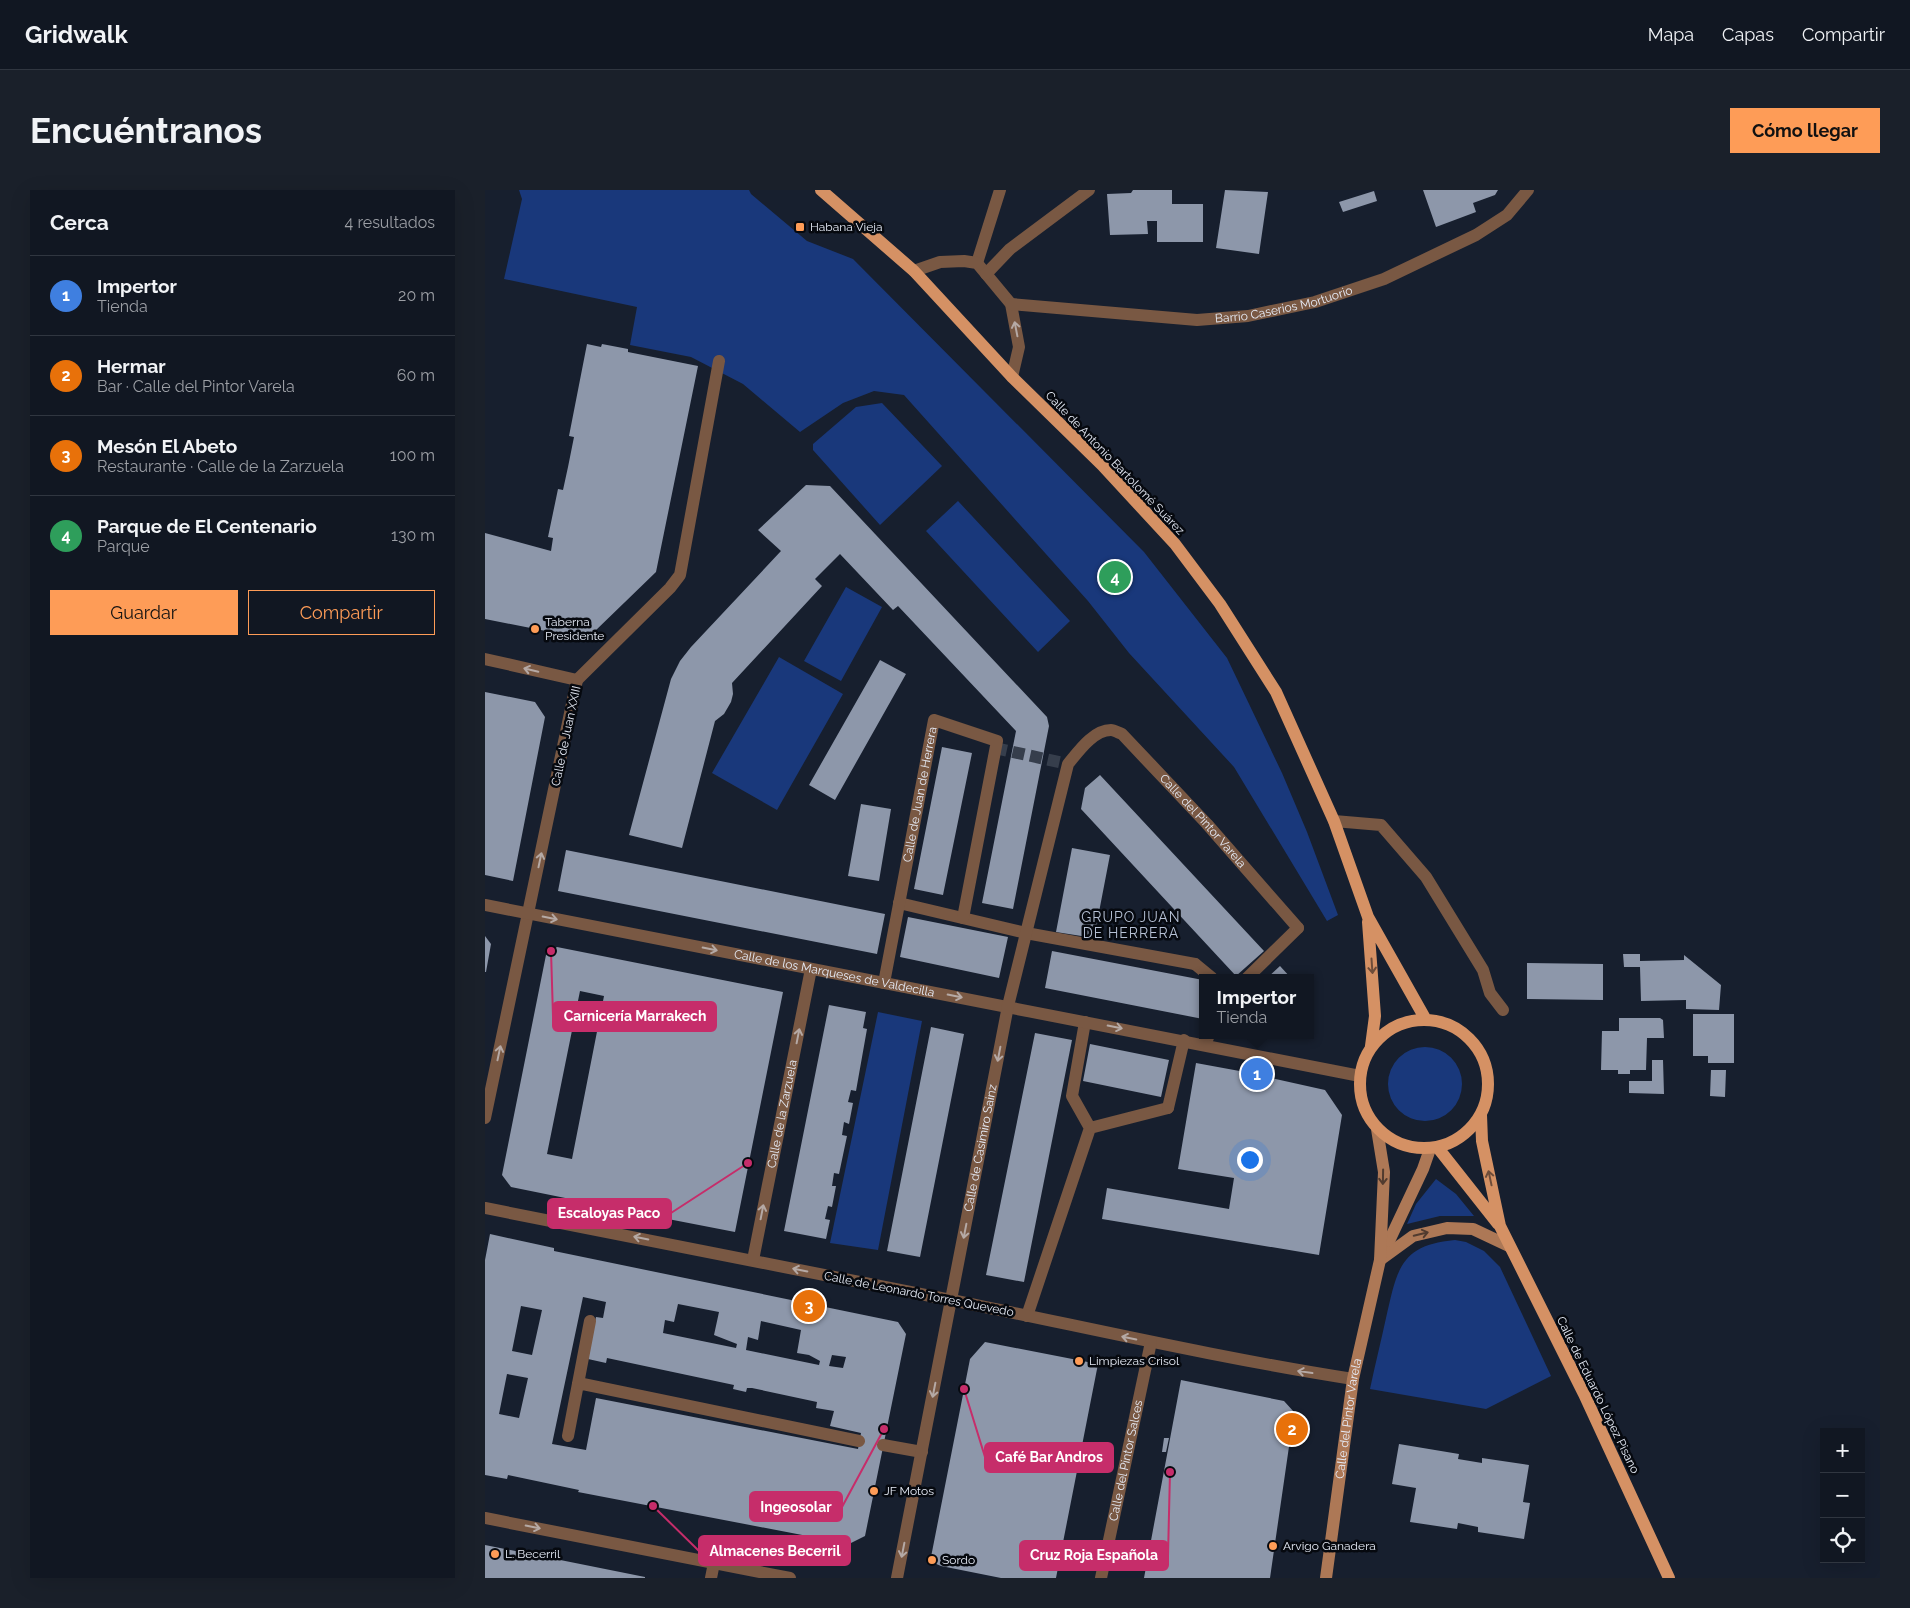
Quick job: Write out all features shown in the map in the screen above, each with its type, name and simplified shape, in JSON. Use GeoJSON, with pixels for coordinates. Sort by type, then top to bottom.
{"type":"FeatureCollection","features":[{"type":"Feature","properties":{"kind":"main road","name":"Calle de Antonio Bartolomé Suárez"},"geometry":{"type":"LineString","coordinates":[[821,190],[914,271],[1012,377],[1102,465],[1175,544],[1220,604],[1276,692],[1334,821],[1368,917],[1426,1020]]}},
{"type":"Feature","properties":{"kind":"main road","name":"Calle de Antonio Bartolomé Suárez"},"geometry":{"type":"LineString","coordinates":[[1368,917],[1375,1016],[1371,1046]]}},
{"type":"Feature","properties":{"kind":"main road"},"geometry":{"type":"LineString","coordinates":[[1426,1020],[1447,1024],[1467,1036],[1481,1053],[1487,1075],[1487,1097],[1481,1115],[1455,1141],[1434,1148],[1410,1147],[1392,1140],[1377,1129],[1366,1113],[1360,1095],[1360,1076],[1364,1060],[1371,1046],[1386,1032],[1405,1023],[1426,1020]]}},
{"type":"Feature","properties":{"kind":"main road","name":"Calle de Eduardo López Pisano"},"geometry":{"type":"LineString","coordinates":[[1481,1115],[1482,1141],[1500,1226],[1584,1394],[1669,1578]]}},
{"type":"Feature","properties":{"kind":"main road","name":"Calle del Pintor Varela"},"geometry":{"type":"LineString","coordinates":[[1326,1578],[1353,1379],[1380,1260],[1384,1172],[1377,1129]]}},
{"type":"Feature","properties":{"kind":"main road","name":"Calle de Eduardo López Pisano"},"geometry":{"type":"LineString","coordinates":[[1434,1148],[1500,1226]]}},
{"type":"Feature","properties":{"kind":"main road","name":"Calle del Pintor Varela"},"geometry":{"type":"LineString","coordinates":[[1380,1260],[1434,1148]]}},
{"type":"Feature","properties":{"kind":"main road"},"geometry":{"type":"LineString","coordinates":[[1380,1260],[1413,1236],[1447,1228],[1473,1229],[1509,1246]]}},
{"type":"Feature","properties":{"kind":"street"},"geometry":{"type":"LineString","coordinates":[[977,264],[1000,190]]}},
{"type":"Feature","properties":{"kind":"street"},"geometry":{"type":"LineString","coordinates":[[986,274],[1010,249],[1089,190]]}},
{"type":"Feature","properties":{"kind":"street","name":"Barrio Caserios Mortuorio"},"geometry":{"type":"LineString","coordinates":[[1011,304],[1197,320],[1248,316],[1315,302],[1384,279],[1476,235],[1507,215],[1528,190]]}},
{"type":"Feature","properties":{"kind":"street"},"geometry":{"type":"LineString","coordinates":[[914,271],[940,262],[965,261],[977,264],[1011,304],[1019,347],[1012,377]]}},
{"type":"Feature","properties":{"kind":"street","name":"Calle de Juan XXIII"},"geometry":{"type":"LineString","coordinates":[[485,1118],[577,680],[670,588],[680,575],[719,361]]}},
{"type":"Feature","properties":{"kind":"street"},"geometry":{"type":"LineString","coordinates":[[485,659],[577,680]]}},
{"type":"Feature","properties":{"kind":"street","name":"Calle de Juan de Herrera"},"geometry":{"type":"LineString","coordinates":[[884,983],[934,720],[997,741],[963,918]]}},
{"type":"Feature","properties":{"kind":"street","name":"Calle del Pintor Varela"},"geometry":{"type":"LineString","coordinates":[[1098,734],[1111,730],[1122,734],[1207,824],[1298,928],[1251,974]]}},
{"type":"Feature","properties":{"kind":"street","name":"Calle de Casimiro Sainz"},"geometry":{"type":"LineString","coordinates":[[897,1578],[1008,1006],[1025,933],[1067,764],[1098,734]]}},
{"type":"Feature","properties":{"kind":"street"},"geometry":{"type":"LineString","coordinates":[[1334,821],[1381,825],[1426,877],[1483,970],[1491,993],[1503,1010]]}},
{"type":"Feature","properties":{"kind":"street"},"geometry":{"type":"LineString","coordinates":[[899,903],[1025,933],[1195,964],[1207,974]]}},
{"type":"Feature","properties":{"kind":"street","name":"Calle de los Marqueses de Valdecilla"},"geometry":{"type":"LineString","coordinates":[[485,905],[1085,1022],[1184,1040],[1207,1040],[1360,1076]]}},
{"type":"Feature","properties":{"kind":"street","name":"Calle de la Zarzuela"},"geometry":{"type":"LineString","coordinates":[[753,1260],[811,969]]}},
{"type":"Feature","properties":{"kind":"street"},"geometry":{"type":"LineString","coordinates":[[1027,1316],[1090,1128],[1072,1096],[1085,1022]]}},
{"type":"Feature","properties":{"kind":"street"},"geometry":{"type":"LineString","coordinates":[[1090,1128],[1167,1108],[1184,1040]]}},
{"type":"Feature","properties":{"kind":"street","name":"Calle de Leonardo Torres Quevedo"},"geometry":{"type":"LineString","coordinates":[[485,1208],[753,1260],[1298,1371],[1353,1379]]}},
{"type":"Feature","properties":{"kind":"street"},"geometry":{"type":"LineString","coordinates":[[568,1436],[590,1321]]}},
{"type":"Feature","properties":{"kind":"street","name":"Calle del Pintor Salces"},"geometry":{"type":"LineString","coordinates":[[1101,1578],[1151,1342]]}},
{"type":"Feature","properties":{"kind":"street"},"geometry":{"type":"LineString","coordinates":[[578,1383],[859,1440]]}},
{"type":"Feature","properties":{"kind":"street"},"geometry":{"type":"LineString","coordinates":[[883,1445],[922,1452]]}},
{"type":"Feature","properties":{"kind":"street"},"geometry":{"type":"LineString","coordinates":[[485,1518],[790,1578]]}},
{"type":"Feature","properties":{"kind":"street"},"geometry":{"type":"LineString","coordinates":[[711,1578],[714,1564]]}},
{"type":"Feature","properties":{"kind":"shaded area"},"geometry":{"type":"Polygon","coordinates":[[[519,190],[749,190],[751,194],[807,241],[853,259],[1144,552],[1227,658],[1282,773],[1307,832],[1338,915],[1327,921],[1234,767],[1129,653],[1088,601],[904,395],[874,391],[843,403],[800,432],[743,384],[691,357],[630,345],[637,307],[504,279],[522,199],[519,190]]]}},
{"type":"Feature","properties":{"kind":"shaded area"},"geometry":{"type":"Polygon","coordinates":[[[882,403],[942,466],[880,525],[813,450],[813,444],[856,407],[882,403]]]}},
{"type":"Feature","properties":{"kind":"shaded area"},"geometry":{"type":"Polygon","coordinates":[[[958,501],[1070,621],[1038,652],[926,531],[958,501]]]}},
{"type":"Feature","properties":{"kind":"shaded area"},"geometry":{"type":"Polygon","coordinates":[[[846,587],[882,607],[841,681],[804,661],[846,587]]]}},
{"type":"Feature","properties":{"kind":"shaded area"},"geometry":{"type":"Polygon","coordinates":[[[779,657],[843,694],[777,810],[712,773],[779,657]]]}},
{"type":"Feature","properties":{"kind":"shaded area"},"geometry":{"type":"Polygon","coordinates":[[[878,1012],[922,1021],[878,1250],[830,1243],[878,1012]]]}},
{"type":"Feature","properties":{"kind":"shaded area"},"geometry":{"type":"Polygon","coordinates":[[[1425,1047],[1439,1050],[1451,1058],[1459,1070],[1462,1084],[1459,1098],[1451,1110],[1439,1118],[1425,1121],[1411,1118],[1399,1110],[1391,1098],[1388,1084],[1391,1070],[1399,1058],[1411,1050],[1425,1047]]]}},
{"type":"Feature","properties":{"kind":"shaded area"},"geometry":{"type":"Polygon","coordinates":[[[1436,1179],[1456,1194],[1474,1216],[1440,1216],[1407,1224],[1416,1204],[1436,1179]]]}},
{"type":"Feature","properties":{"kind":"shaded area"},"geometry":{"type":"Polygon","coordinates":[[[1455,1240],[1466,1242],[1484,1251],[1500,1267],[1551,1376],[1486,1409],[1370,1389],[1394,1287],[1404,1263],[1411,1254],[1422,1248],[1436,1243],[1455,1240]]]}},
{"type":"Feature","properties":{"kind":"building"},"geometry":{"type":"Polygon","coordinates":[[[1133,190],[1172,190],[1172,204],[1203,204],[1203,242],[1157,242],[1157,221],[1147,221],[1148,234],[1110,235],[1107,194],[1131,193],[1133,190]]]}},
{"type":"Feature","properties":{"kind":"building"},"geometry":{"type":"Polygon","coordinates":[[[1225,190],[1268,192],[1259,254],[1216,248],[1225,190]]]}},
{"type":"Feature","properties":{"kind":"building"},"geometry":{"type":"Polygon","coordinates":[[[1423,190],[1498,190],[1495,195],[1473,203],[1476,212],[1436,227],[1423,190]]]}},
{"type":"Feature","properties":{"kind":"building"},"geometry":{"type":"Polygon","coordinates":[[[1374,191],[1377,201],[1343,212],[1339,202],[1374,191]]]}},
{"type":"Feature","properties":{"kind":"building"},"geometry":{"type":"Polygon","coordinates":[[[587,344],[601,347],[602,344],[628,349],[628,352],[698,366],[656,572],[594,632],[576,637],[485,619],[485,533],[551,551],[553,538],[548,537],[558,489],[563,490],[568,467],[574,437],[569,436],[587,344]]]}},
{"type":"Feature","properties":{"kind":"building"},"geometry":{"type":"Polygon","coordinates":[[[806,485],[830,486],[1047,717],[1049,726],[1013,909],[982,903],[1016,731],[898,606],[893,610],[840,554],[815,579],[822,586],[732,683],[733,694],[731,702],[724,714],[715,721],[682,848],[629,835],[671,679],[680,661],[781,551],[758,530],[806,485]]]}},
{"type":"Feature","properties":{"kind":"building"},"geometry":{"type":"Polygon","coordinates":[[[880,660],[906,674],[835,800],[809,785],[880,660]]]}},
{"type":"Feature","properties":{"kind":"building"},"geometry":{"type":"Polygon","coordinates":[[[485,692],[535,702],[545,717],[513,881],[485,875],[485,692]]]}},
{"type":"Feature","properties":{"kind":"building"},"geometry":{"type":"Polygon","coordinates":[[[942,747],[972,753],[943,895],[914,889],[942,747]]]}},
{"type":"Feature","properties":{"kind":"building"},"geometry":{"type":"Polygon","coordinates":[[[1100,775],[1264,951],[1238,974],[1234,974],[1081,809],[1085,788],[1100,775]]]}},
{"type":"Feature","properties":{"kind":"building"},"geometry":{"type":"Polygon","coordinates":[[[861,804],[891,809],[879,881],[848,876],[861,804]]]}},
{"type":"Feature","properties":{"kind":"building"},"geometry":{"type":"Polygon","coordinates":[[[1072,848],[1110,855],[1094,938],[1056,932],[1072,848]]]}},
{"type":"Feature","properties":{"kind":"building"},"geometry":{"type":"Polygon","coordinates":[[[566,850],[885,914],[877,954],[558,891],[566,850]]]}},
{"type":"Feature","properties":{"kind":"building"},"geometry":{"type":"Polygon","coordinates":[[[908,917],[1008,937],[999,978],[900,957],[908,917]]]}},
{"type":"Feature","properties":{"kind":"building"},"geometry":{"type":"Polygon","coordinates":[[[485,936],[491,944],[486,972],[485,972],[485,936]]]}},
{"type":"Feature","properties":{"kind":"building"},"geometry":{"type":"Polygon","coordinates":[[[557,947],[783,992],[735,1232],[668,1219],[667,1223],[648,1219],[649,1215],[511,1187],[502,1175],[546,955],[557,947]],[[580,991],[547,1154],[572,1159],[604,996],[580,991]]]}},
{"type":"Feature","properties":{"kind":"building"},"geometry":{"type":"Polygon","coordinates":[[[1052,951],[1199,979],[1199,1018],[1045,988],[1052,951]]]}},
{"type":"Feature","properties":{"kind":"building"},"geometry":{"type":"Polygon","coordinates":[[[1623,954],[1640,954],[1640,961],[1684,960],[1684,955],[1721,985],[1719,1010],[1686,1009],[1686,1000],[1641,1001],[1640,967],[1624,967],[1623,954]]]}},
{"type":"Feature","properties":{"kind":"building"},"geometry":{"type":"Polygon","coordinates":[[[1527,963],[1603,964],[1603,1000],[1527,999],[1527,963]]]}},
{"type":"Feature","properties":{"kind":"building"},"geometry":{"type":"Polygon","coordinates":[[[1280,966],[1287,974],[1271,974],[1280,966]]]}},
{"type":"Feature","properties":{"kind":"building"},"geometry":{"type":"Polygon","coordinates":[[[829,1005],[866,1012],[863,1028],[867,1029],[856,1091],[851,1090],[848,1102],[853,1103],[849,1124],[844,1122],[842,1135],[847,1136],[839,1174],[834,1173],[832,1186],[836,1186],[832,1207],[828,1206],[825,1219],[830,1220],[826,1239],[784,1231],[829,1005]]]}},
{"type":"Feature","properties":{"kind":"building"},"geometry":{"type":"Polygon","coordinates":[[[1693,1014],[1734,1014],[1734,1063],[1708,1063],[1708,1056],[1693,1056],[1693,1014]]]}},
{"type":"Feature","properties":{"kind":"building"},"geometry":{"type":"Polygon","coordinates":[[[1619,1018],[1660,1018],[1663,1020],[1664,1038],[1647,1038],[1646,1070],[1630,1070],[1630,1074],[1618,1074],[1618,1070],[1601,1070],[1602,1031],[1619,1031],[1619,1018]]]}},
{"type":"Feature","properties":{"kind":"building"},"geometry":{"type":"Polygon","coordinates":[[[931,1027],[964,1034],[920,1257],[887,1251],[931,1027]]]}},
{"type":"Feature","properties":{"kind":"building"},"geometry":{"type":"Polygon","coordinates":[[[1035,1033],[1072,1040],[1024,1282],[986,1275],[1035,1033]]]}},
{"type":"Feature","properties":{"kind":"building"},"geometry":{"type":"Polygon","coordinates":[[[1090,1044],[1169,1060],[1161,1097],[1083,1081],[1090,1044]]]}},
{"type":"Feature","properties":{"kind":"building"},"geometry":{"type":"Polygon","coordinates":[[[1652,1060],[1663,1060],[1664,1094],[1629,1093],[1629,1081],[1652,1081],[1652,1060]]]}},
{"type":"Feature","properties":{"kind":"building"},"geometry":{"type":"Polygon","coordinates":[[[1196,1063],[1325,1090],[1342,1115],[1319,1255],[1102,1219],[1107,1188],[1229,1209],[1234,1178],[1178,1169],[1196,1063]]]}},
{"type":"Feature","properties":{"kind":"building"},"geometry":{"type":"Polygon","coordinates":[[[1711,1070],[1726,1070],[1725,1097],[1710,1096],[1711,1070]]]}},
{"type":"Feature","properties":{"kind":"building"},"geometry":{"type":"Polygon","coordinates":[[[490,1234],[554,1248],[554,1251],[898,1322],[906,1334],[865,1536],[849,1544],[578,1492],[579,1490],[508,1475],[507,1479],[485,1475],[485,1260],[490,1234]],[[583,1297],[552,1444],[586,1450],[596,1398],[858,1449],[861,1433],[830,1426],[834,1411],[816,1408],[817,1402],[752,1388],[747,1388],[746,1392],[733,1389],[734,1385],[607,1358],[606,1363],[588,1359],[596,1317],[603,1318],[606,1302],[583,1297]],[[678,1304],[674,1322],[665,1320],[663,1333],[736,1348],[737,1344],[714,1335],[719,1312],[678,1304]],[[521,1306],[512,1351],[532,1355],[542,1310],[521,1306]],[[761,1321],[758,1340],[748,1337],[746,1350],[819,1365],[820,1361],[809,1355],[797,1353],[801,1330],[761,1321]],[[832,1355],[829,1366],[843,1368],[846,1357],[832,1355]],[[507,1374],[499,1414],[519,1418],[528,1378],[507,1374]]]}},
{"type":"Feature","properties":{"kind":"building"},"geometry":{"type":"Polygon","coordinates":[[[985,1342],[1098,1364],[1056,1578],[1001,1578],[941,1566],[934,1563],[931,1557],[970,1359],[985,1342]]]}},
{"type":"Feature","properties":{"kind":"building"},"geometry":{"type":"Polygon","coordinates":[[[1181,1380],[1284,1401],[1294,1412],[1270,1578],[1144,1578],[1181,1380]]]}},
{"type":"Feature","properties":{"kind":"building"},"geometry":{"type":"Polygon","coordinates":[[[1164,1438],[1169,1438],[1166,1452],[1162,1452],[1164,1438]]]}},
{"type":"Feature","properties":{"kind":"building"},"geometry":{"type":"Polygon","coordinates":[[[1399,1444],[1459,1454],[1458,1459],[1482,1463],[1482,1458],[1529,1465],[1523,1502],[1530,1503],[1524,1539],[1478,1532],[1478,1527],[1458,1523],[1457,1529],[1410,1522],[1416,1488],[1392,1484],[1399,1444]]]}},
{"type":"Feature","properties":{"kind":"building"},"geometry":{"type":"Polygon","coordinates":[[[485,1545],[645,1577],[645,1578],[485,1578],[485,1545]]]}},
{"type":"Feature","properties":{"kind":"tunnel"},"geometry":{"type":"LineString","coordinates":[[995,748],[1068,764]]}},
{"type":"Feature","properties":{"kind":"place","name":"Habana Vieja"},"geometry":{"type":"Point","coordinates":[800,227]}},
{"type":"Feature","properties":{"kind":"place","name":"Parque de El Centenario"},"geometry":{"type":"Point","coordinates":[1115,577]}},
{"type":"Feature","properties":{"kind":"place","name":"Taberna Presidente"},"geometry":{"type":"Point","coordinates":[535,629]}},
{"type":"Feature","properties":{"kind":"place","name":"Carnicería Marrakech"},"geometry":{"type":"Point","coordinates":[551,951]}},
{"type":"Feature","properties":{"kind":"place","name":"Impertor"},"geometry":{"type":"Point","coordinates":[1257,1074]}},
{"type":"Feature","properties":{"kind":"place","name":"Escaloyas Paco"},"geometry":{"type":"Point","coordinates":[748,1163]}},
{"type":"Feature","properties":{"kind":"place","name":"Mesón El Abeto"},"geometry":{"type":"Point","coordinates":[809,1306]}},
{"type":"Feature","properties":{"kind":"place","name":"Limpiezas Crisol"},"geometry":{"type":"Point","coordinates":[1079,1361]}},
{"type":"Feature","properties":{"kind":"place","name":"Café Bar Andros"},"geometry":{"type":"Point","coordinates":[964,1389]}},
{"type":"Feature","properties":{"kind":"place","name":"Ingeosolar"},"geometry":{"type":"Point","coordinates":[884,1429]}},
{"type":"Feature","properties":{"kind":"place","name":"Hermar"},"geometry":{"type":"Point","coordinates":[1292,1429]}},
{"type":"Feature","properties":{"kind":"place","name":"Cruz Roja Española"},"geometry":{"type":"Point","coordinates":[1170,1472]}},
{"type":"Feature","properties":{"kind":"place","name":"JF Motos"},"geometry":{"type":"Point","coordinates":[874,1491]}},
{"type":"Feature","properties":{"kind":"place","name":"Almacenes Becerril"},"geometry":{"type":"Point","coordinates":[653,1506]}},
{"type":"Feature","properties":{"kind":"place","name":"Arvigo Ganadera"},"geometry":{"type":"Point","coordinates":[1273,1546]}},
{"type":"Feature","properties":{"kind":"place","name":"L. Becerril"},"geometry":{"type":"Point","coordinates":[495,1554]}},
{"type":"Feature","properties":{"kind":"place","name":"Sordo"},"geometry":{"type":"Point","coordinates":[932,1560]}},
{"type":"Feature","properties":{"kind":"district","name":"GRUPO JUAN DE HERRERA"},"geometry":{"type":"Point","coordinates":[1131,926]}}]}
